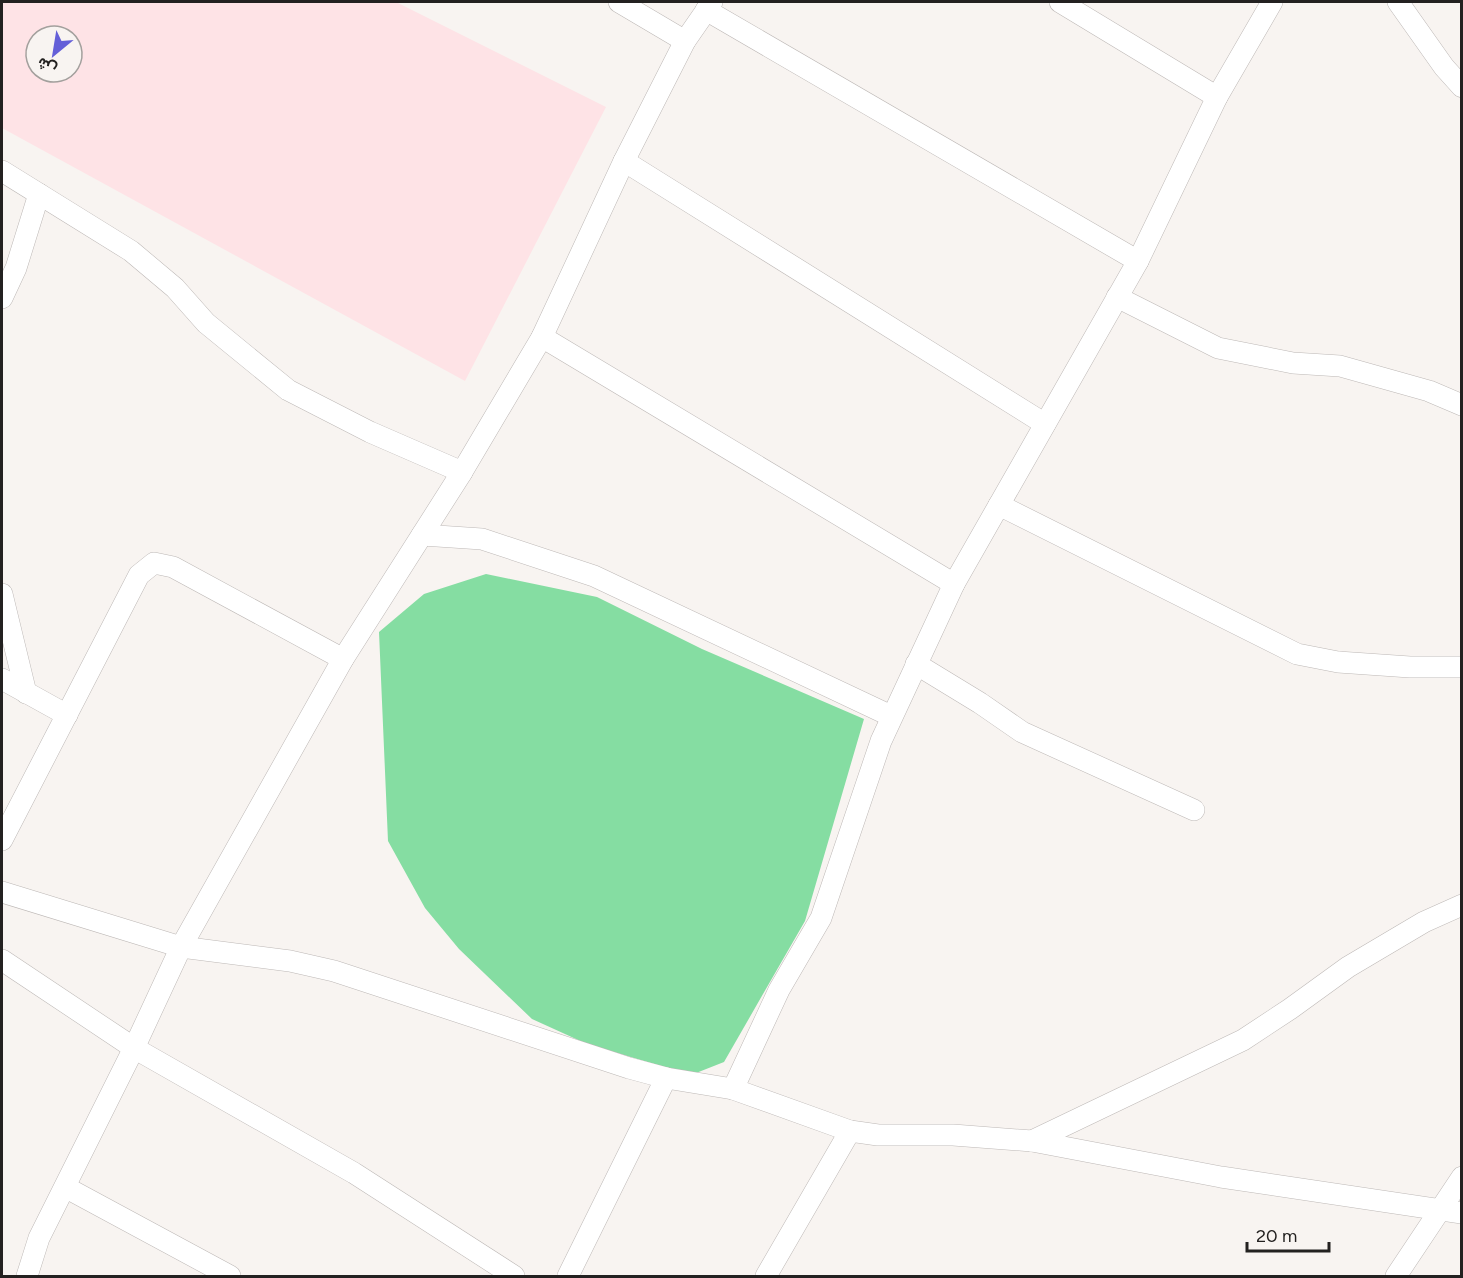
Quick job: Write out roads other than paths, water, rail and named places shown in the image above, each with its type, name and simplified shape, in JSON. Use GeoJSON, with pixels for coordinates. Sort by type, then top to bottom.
{"type":"FeatureCollection","features":[{"type":"Feature","properties":{"kind":"street"},"geometry":{"type":"LineString","coordinates":[[619,2],[685,41]]}},
{"type":"Feature","properties":{"kind":"street"},"geometry":{"type":"LineString","coordinates":[[1060,2],[1216,97]]}},
{"type":"Feature","properties":{"kind":"street"},"geometry":{"type":"LineString","coordinates":[[734,1089],[778,990],[821,918],[881,741],[954,584],[1137,261],[1216,97],[1272,2]]}},
{"type":"Feature","properties":{"kind":"street"},"geometry":{"type":"LineString","coordinates":[[1398,2],[1461,87]]}},
{"type":"Feature","properties":{"kind":"street"},"geometry":{"type":"LineString","coordinates":[[27,1276],[39,1238],[134,1048],[181,947],[343,659],[462,472],[542,337],[624,161],[685,41],[709,6],[1137,261]]}},
{"type":"Feature","properties":{"kind":"street"},"geometry":{"type":"LineString","coordinates":[[624,161],[1045,424]]}},
{"type":"Feature","properties":{"kind":"street"},"geometry":{"type":"LineString","coordinates":[[2,171],[130,251],[175,288],[206,322],[288,390],[370,432],[462,472]]}},
{"type":"Feature","properties":{"kind":"street"},"geometry":{"type":"LineString","coordinates":[[2,298],[16,268],[39,194]]}},
{"type":"Feature","properties":{"kind":"street"},"geometry":{"type":"LineString","coordinates":[[1117,297],[1218,348],[1293,363],[1340,366],[1429,392],[1461,405]]}},
{"type":"Feature","properties":{"kind":"street"},"geometry":{"type":"LineString","coordinates":[[542,337],[954,584]]}},
{"type":"Feature","properties":{"kind":"street"},"geometry":{"type":"LineString","coordinates":[[999,505],[1297,654],[1338,662],[1410,667],[1461,667]]}},
{"type":"Feature","properties":{"kind":"street"},"geometry":{"type":"LineString","coordinates":[[422,535],[482,539],[594,576],[891,716]]}},
{"type":"Feature","properties":{"kind":"street"},"geometry":{"type":"LineString","coordinates":[[2,840],[139,575],[154,563],[173,567],[343,659]]}},
{"type":"Feature","properties":{"kind":"street"},"geometry":{"type":"LineString","coordinates":[[2,594],[26,693]]}},
{"type":"Feature","properties":{"kind":"street"},"geometry":{"type":"LineString","coordinates":[[916,664],[1022,732],[1194,810]]}},
{"type":"Feature","properties":{"kind":"street"},"geometry":{"type":"LineString","coordinates":[[2,680],[67,715]]}},
{"type":"Feature","properties":{"kind":"street"},"geometry":{"type":"LineString","coordinates":[[2,892],[181,947],[290,961],[334,971],[666,1078],[734,1089],[850,1131],[878,1135],[952,1135],[1032,1142],[1221,1177],[1461,1213]]}},
{"type":"Feature","properties":{"kind":"street"},"geometry":{"type":"LineString","coordinates":[[1032,1142],[1243,1040],[1290,1010],[1348,967],[1424,922],[1461,905]]}},
{"type":"Feature","properties":{"kind":"street"},"geometry":{"type":"LineString","coordinates":[[2,960],[134,1048],[354,1173],[514,1276]]}},
{"type":"Feature","properties":{"kind":"street"},"geometry":{"type":"LineString","coordinates":[[568,1276],[666,1078]]}},
{"type":"Feature","properties":{"kind":"street"},"geometry":{"type":"LineString","coordinates":[[766,1276],[850,1131]]}},
{"type":"Feature","properties":{"kind":"street"},"geometry":{"type":"LineString","coordinates":[[1396,1276],[1461,1177]]}},
{"type":"Feature","properties":{"kind":"street"},"geometry":{"type":"LineString","coordinates":[[65,1187],[222,1274]]}}]}
